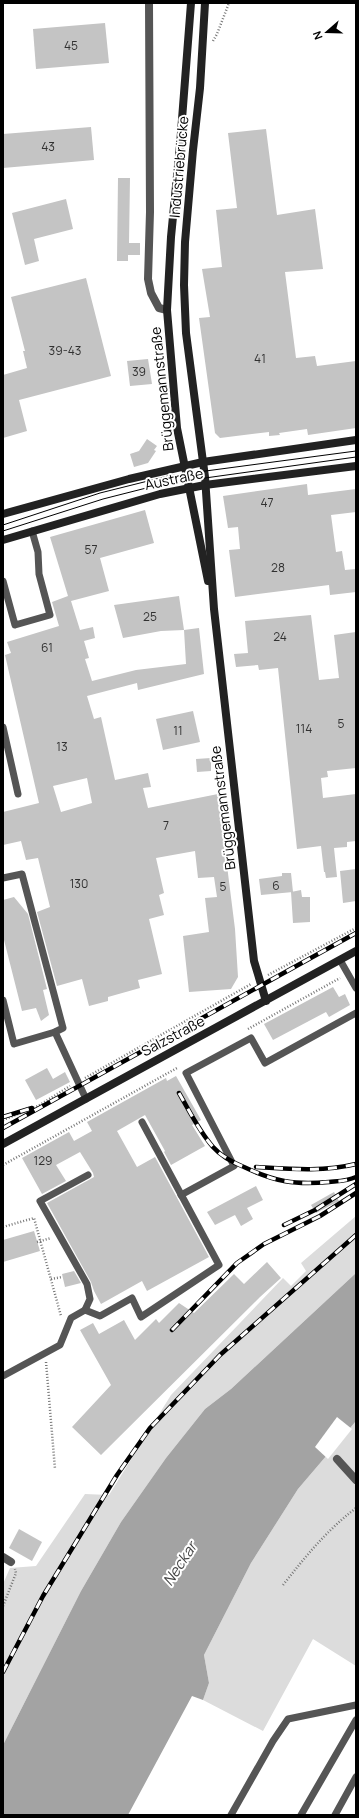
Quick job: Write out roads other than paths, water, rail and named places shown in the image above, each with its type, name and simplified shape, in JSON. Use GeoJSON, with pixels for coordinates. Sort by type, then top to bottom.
{"type":"FeatureCollection","features":[{"type":"Feature","properties":{"kind":"main road","name":"Industriebrücke"},"geometry":{"type":"LineString","coordinates":[[167,310],[171,237],[191,3]]}},
{"type":"Feature","properties":{"kind":"main road","name":"Industriebrücke"},"geometry":{"type":"LineString","coordinates":[[186,333],[184,285],[186,242],[193,150],[200,88],[205,3]]}},
{"type":"Feature","properties":{"kind":"main road","name":"Brüggemannstraße"},"geometry":{"type":"LineString","coordinates":[[167,310],[177,428],[214,610]]}},
{"type":"Feature","properties":{"kind":"main road","name":"Brüggemannstraße"},"geometry":{"type":"LineString","coordinates":[[186,333],[203,462],[214,610],[254,961],[258,979],[266,1001]]}},
{"type":"Feature","properties":{"kind":"main road","name":"Austraße"},"geometry":{"type":"LineString","coordinates":[[3,514],[203,462],[356,440]]}},
{"type":"Feature","properties":{"kind":"main road","name":"Austraße"},"geometry":{"type":"LineString","coordinates":[[3,540],[160,494],[188,488],[356,466]]}},
{"type":"Feature","properties":{"kind":"main road","name":"Salzstraße"},"geometry":{"type":"LineString","coordinates":[[3,1144],[356,951]]}},
{"type":"Feature","properties":{"kind":"street","name":"Brüggemannstraße"},"geometry":{"type":"LineString","coordinates":[[149,3],[150,212],[148,279],[155,303],[159,308],[167,310]]}},
{"type":"Feature","properties":{"kind":"street"},"geometry":{"type":"LineString","coordinates":[[337,1459],[356,1480]]}},
{"type":"Feature","properties":{"kind":"street"},"geometry":{"type":"LineString","coordinates":[[3,1557],[11,1562]]}},
{"type":"Feature","properties":{"kind":"lane"},"geometry":{"type":"LineString","coordinates":[[3,581],[15,625],[50,615],[39,574],[38,552],[32,531]]}},
{"type":"Feature","properties":{"kind":"lane"},"geometry":{"type":"LineString","coordinates":[[3,727],[18,794]]}},
{"type":"Feature","properties":{"kind":"lane"},"geometry":{"type":"LineString","coordinates":[[3,878],[22,874],[63,1028],[55,1032],[14,1044],[3,1000]]}},
{"type":"Feature","properties":{"kind":"lane"},"geometry":{"type":"LineString","coordinates":[[340,960],[356,988]]}},
{"type":"Feature","properties":{"kind":"lane"},"geometry":{"type":"LineString","coordinates":[[181,1195],[234,1166],[186,1073],[251,1038],[265,1063],[356,1013]]}},
{"type":"Feature","properties":{"kind":"lane"},"geometry":{"type":"LineString","coordinates":[[55,1032],[86,1099]]}},
{"type":"Feature","properties":{"kind":"lane"},"geometry":{"type":"LineString","coordinates":[[85,1310],[100,1316],[132,1298],[142,1317],[219,1265],[142,1122]]}},
{"type":"Feature","properties":{"kind":"lane"},"geometry":{"type":"LineString","coordinates":[[3,1376],[60,1345],[71,1318],[85,1310],[90,1299],[87,1284],[40,1201],[88,1175]]}},
{"type":"Feature","properties":{"kind":"lane"},"geometry":{"type":"LineString","coordinates":[[231,1815],[273,1740],[288,1719],[356,1705]]}},
{"type":"Feature","properties":{"kind":"lane"},"geometry":{"type":"LineString","coordinates":[[301,1815],[356,1720]]}},
{"type":"Feature","properties":{"kind":"lane"},"geometry":{"type":"LineString","coordinates":[[335,1815],[356,1777]]}},
{"type":"Feature","properties":{"kind":"water","name":"Neckar"},"geometry":{"type":"Polygon","coordinates":[[[356,1273],[356,1421],[298,1489],[251,1563],[204,1655],[209,1683],[203,1700],[192,1696],[128,1815],[3,1815],[3,1745],[81,1591],[121,1522],[166,1458],[205,1409],[231,1389],[356,1273]]]}},
{"type":"Feature","properties":{"kind":"tram line"},"geometry":{"type":"LineString","coordinates":[[3,525],[100,493],[168,476],[356,451]]}},
{"type":"Feature","properties":{"kind":"tram line"},"geometry":{"type":"LineString","coordinates":[[3,531],[103,499],[162,484],[356,457]]}},
{"type":"Feature","properties":{"kind":"railway"},"geometry":{"type":"LineString","coordinates":[[3,1128],[356,933]]}},
{"type":"Feature","properties":{"kind":"railway"},"geometry":{"type":"LineString","coordinates":[[179,1093],[208,1141],[220,1153],[236,1163],[266,1176],[295,1183],[317,1183],[346,1180],[356,1177]]}},
{"type":"Feature","properties":{"kind":"railway"},"geometry":{"type":"LineString","coordinates":[[3,1117],[32,1108]]}},
{"type":"Feature","properties":{"kind":"railway"},"geometry":{"type":"LineString","coordinates":[[256,1167],[319,1169],[344,1167],[356,1164]]}},
{"type":"Feature","properties":{"kind":"railway"},"geometry":{"type":"LineString","coordinates":[[284,1225],[315,1210],[356,1184]]}},
{"type":"Feature","properties":{"kind":"railway"},"geometry":{"type":"LineString","coordinates":[[172,1330],[237,1263],[264,1244],[320,1216],[356,1193]]}},
{"type":"Feature","properties":{"kind":"railway"},"geometry":{"type":"LineString","coordinates":[[3,1672],[43,1596],[117,1475],[150,1428],[220,1355],[356,1235]]}}]}
